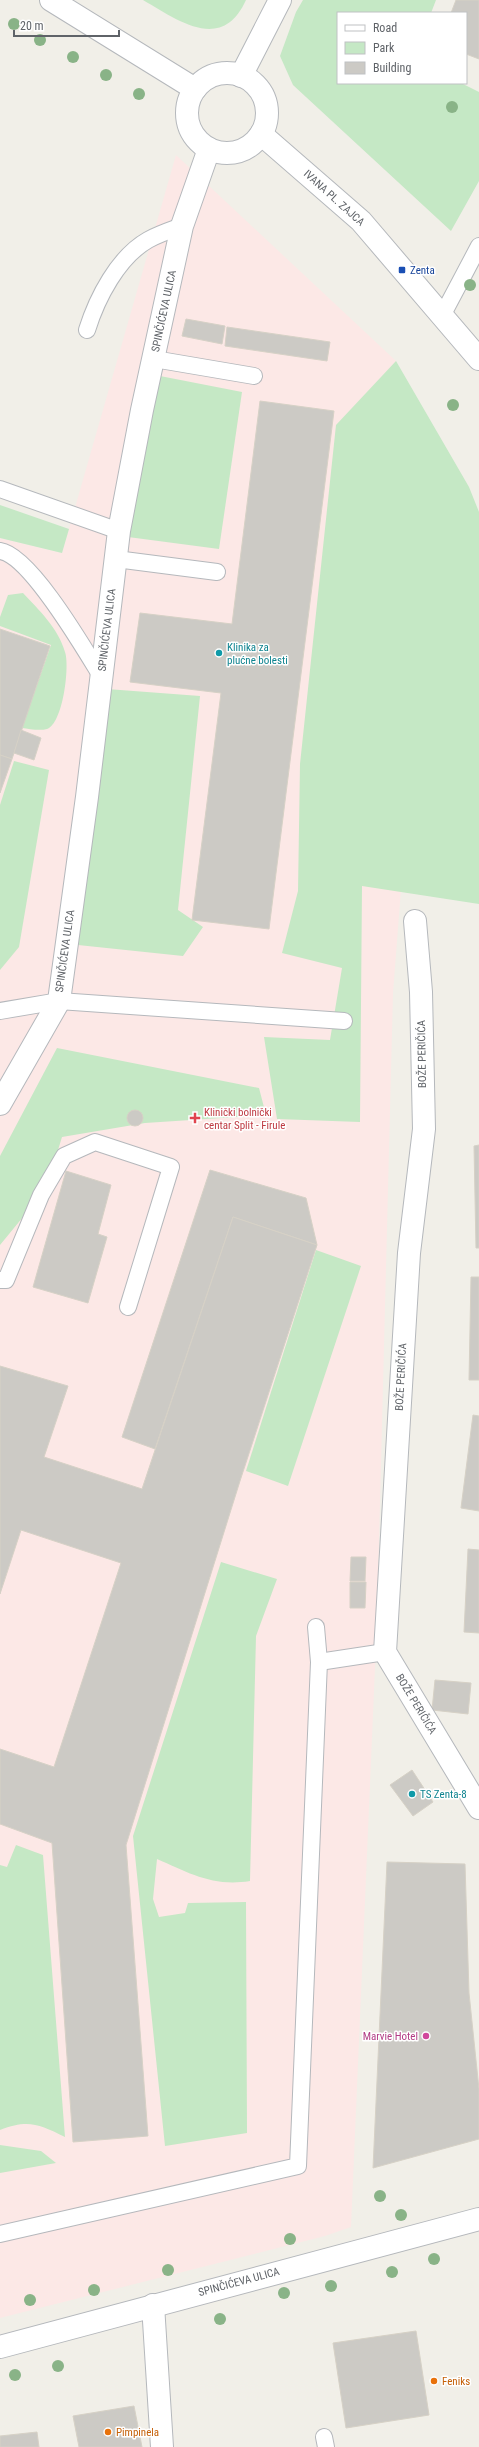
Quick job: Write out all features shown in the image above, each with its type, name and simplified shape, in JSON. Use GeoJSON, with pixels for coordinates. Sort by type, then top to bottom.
{"type":"FeatureCollection","features":[{"type":"Feature","properties":{"kind":"street"},"geometry":{"type":"LineString","coordinates":[[51,0],[195,89]]}},
{"type":"Feature","properties":{"kind":"street"},"geometry":{"type":"LineString","coordinates":[[241,76],[280,0]]}},
{"type":"Feature","properties":{"kind":"street"},"geometry":{"type":"LineString","coordinates":[[226,73],[241,76],[256,85],[266,104],[266,125],[255,143],[233,153],[221,153],[209,149],[196,138],[188,121],[189,104],[195,89],[206,79],[216,75],[226,73]]}},
{"type":"Feature","properties":{"kind":"street","name":"IVANA PL. ZAJCA"},"geometry":{"type":"LineString","coordinates":[[261,134],[362,221],[479,359]]}},
{"type":"Feature","properties":{"kind":"street","name":"SPINČIĆEVA ULICA"},"geometry":{"type":"LineString","coordinates":[[0,1104],[58,1001],[119,531],[182,226],[209,149]]}},
{"type":"Feature","properties":{"kind":"street","name":"BOŽE PERIČIĆA"},"geometry":{"type":"LineString","coordinates":[[415,921],[421,992],[424,1129],[409,1253],[385,1652],[479,1808]]}},
{"type":"Feature","properties":{"kind":"street","name":"SPINČIĆEVA ULICA"},"geometry":{"type":"LineString","coordinates":[[0,2347],[479,2219]]}},
{"type":"Feature","properties":{"kind":"street"},"geometry":{"type":"LineString","coordinates":[[153,2305],[162,2447]]}},
{"type":"Feature","properties":{"kind":"lane"},"geometry":{"type":"LineString","coordinates":[[87,330],[102,296],[123,261],[148,240],[182,226]]}},
{"type":"Feature","properties":{"kind":"lane"},"geometry":{"type":"LineString","coordinates":[[442,316],[479,246]]}},
{"type":"Feature","properties":{"kind":"lane"},"geometry":{"type":"LineString","coordinates":[[154,359],[254,376]]}},
{"type":"Feature","properties":{"kind":"lane"},"geometry":{"type":"LineString","coordinates":[[0,489],[119,531]]}},
{"type":"Feature","properties":{"kind":"lane"},"geometry":{"type":"LineString","coordinates":[[0,551],[22,564],[32,576],[67,622],[101,676]]}},
{"type":"Feature","properties":{"kind":"lane"},"geometry":{"type":"LineString","coordinates":[[116,559],[217,572]]}},
{"type":"Feature","properties":{"kind":"lane"},"geometry":{"type":"LineString","coordinates":[[0,1011],[58,1001],[344,1021]]}},
{"type":"Feature","properties":{"kind":"lane"},"geometry":{"type":"LineString","coordinates":[[0,1280],[6,1280],[41,1194],[64,1156],[95,1142],[171,1167],[128,1307]]}},
{"type":"Feature","properties":{"kind":"lane"},"geometry":{"type":"LineString","coordinates":[[0,2234],[298,2166],[319,1662],[316,1627]]}},
{"type":"Feature","properties":{"kind":"lane"},"geometry":{"type":"LineString","coordinates":[[319,1662],[385,1652]]}},
{"type":"Feature","properties":{"kind":"shaded area","name":"Klinički bolnički centar Split - Firule"},"geometry":{"type":"Polygon","coordinates":[[[176,155],[396,361],[419,656],[393,993],[377,1621],[351,2227],[325,2236],[0,2318],[0,538],[62,553],[176,155]]]}},
{"type":"Feature","properties":{"kind":"green space"},"geometry":{"type":"Polygon","coordinates":[[[143,0],[246,0],[236,16],[225,25],[212,29],[199,28],[185,23],[143,0]]]}},
{"type":"Feature","properties":{"kind":"green space"},"geometry":{"type":"Polygon","coordinates":[[[303,0],[436,0],[431,12],[337,12],[337,84],[463,84],[479,92],[479,181],[451,231],[293,85],[280,56],[296,12],[303,0]]]}},
{"type":"Feature","properties":{"kind":"green space"},"geometry":{"type":"Polygon","coordinates":[[[396,361],[469,487],[479,512],[479,904],[362,886],[360,1122],[277,1119],[264,1037],[330,1040],[342,968],[282,953],[298,891],[300,764],[336,425],[396,361]]]}},
{"type":"Feature","properties":{"kind":"green space"},"geometry":{"type":"Polygon","coordinates":[[[160,376],[242,392],[219,549],[128,537],[160,376]]]}},
{"type":"Feature","properties":{"kind":"green space"},"geometry":{"type":"Polygon","coordinates":[[[0,505],[69,529],[62,553],[0,538],[0,505]]]}},
{"type":"Feature","properties":{"kind":"green space"},"geometry":{"type":"Polygon","coordinates":[[[23,593],[53,627],[65,652],[67,669],[61,706],[53,725],[44,730],[22,728],[51,645],[0,626],[0,617],[8,595],[23,593]]]}},
{"type":"Feature","properties":{"kind":"green space"},"geometry":{"type":"Polygon","coordinates":[[[107,689],[200,696],[178,910],[203,927],[183,956],[78,945],[107,689]]]}},
{"type":"Feature","properties":{"kind":"green space"},"geometry":{"type":"Polygon","coordinates":[[[14,761],[49,770],[19,947],[0,970],[0,805],[14,761]]]}},
{"type":"Feature","properties":{"kind":"green space"},"geometry":{"type":"Polygon","coordinates":[[[57,1048],[259,1088],[266,1115],[145,1123],[62,1137],[46,1189],[0,1245],[0,1156],[57,1048]]]}},
{"type":"Feature","properties":{"kind":"green space"},"geometry":{"type":"Polygon","coordinates":[[[316,1250],[361,1266],[288,1486],[246,1471],[316,1250]]]}},
{"type":"Feature","properties":{"kind":"green space"},"geometry":{"type":"Polygon","coordinates":[[[221,1562],[277,1579],[256,1636],[250,1881],[224,1882],[202,1878],[157,1859],[153,1899],[159,1917],[185,1913],[188,1903],[246,1902],[247,2133],[165,2146],[133,1836],[221,1562]]]}},
{"type":"Feature","properties":{"kind":"green space"},"geometry":{"type":"Polygon","coordinates":[[[16,1845],[43,1855],[65,2137],[33,2124],[18,2125],[0,2130],[0,1865],[7,1867],[16,1845]]]}},
{"type":"Feature","properties":{"kind":"green space"},"geometry":{"type":"Polygon","coordinates":[[[0,2145],[41,2151],[56,2163],[0,2173],[0,2145]]]}},
{"type":"Feature","properties":{"kind":"building"},"geometry":{"type":"Polygon","coordinates":[[[456,0],[479,0],[479,59],[467,54],[467,12],[451,12],[456,0]]]}},
{"type":"Feature","properties":{"kind":"building"},"geometry":{"type":"Polygon","coordinates":[[[186,319],[225,326],[222,344],[182,336],[186,319]]]}},
{"type":"Feature","properties":{"kind":"building"},"geometry":{"type":"Polygon","coordinates":[[[227,327],[330,342],[327,361],[225,346],[227,327]]]}},
{"type":"Feature","properties":{"kind":"building","name":"Klinika za plućne bolesti"},"geometry":{"type":"Polygon","coordinates":[[[260,401],[334,411],[269,929],[192,920],[221,693],[130,682],[140,613],[232,624],[260,401]]]}},
{"type":"Feature","properties":{"kind":"building"},"geometry":{"type":"Polygon","coordinates":[[[0,629],[50,646],[12,759],[0,755],[0,629]]]}},
{"type":"Feature","properties":{"kind":"building"},"geometry":{"type":"Polygon","coordinates":[[[21,730],[41,738],[34,760],[14,753],[21,730]]]}},
{"type":"Feature","properties":{"kind":"building"},"geometry":{"type":"Polygon","coordinates":[[[0,755],[12,759],[0,793],[0,755]]]}},
{"type":"Feature","properties":{"kind":"building"},"geometry":{"type":"Polygon","coordinates":[[[132,1110],[138,1110],[143,1115],[141,1124],[138,1126],[132,1126],[127,1121],[127,1115],[132,1110]]]}},
{"type":"Feature","properties":{"kind":"building"},"geometry":{"type":"Polygon","coordinates":[[[479,1145],[479,1248],[476,1248],[474,1146],[479,1145]]]}},
{"type":"Feature","properties":{"kind":"building"},"geometry":{"type":"Polygon","coordinates":[[[210,1170],[306,1198],[317,1245],[233,1217],[155,1449],[122,1437],[210,1170]]]}},
{"type":"Feature","properties":{"kind":"building"},"geometry":{"type":"Polygon","coordinates":[[[66,1171],[111,1185],[98,1234],[107,1237],[88,1303],[33,1287],[66,1171]]]}},
{"type":"Feature","properties":{"kind":"building"},"geometry":{"type":"Polygon","coordinates":[[[233,1217],[317,1245],[240,1481],[126,1845],[148,2136],[73,2142],[52,1843],[0,1824],[0,1749],[54,1767],[121,1563],[21,1530],[0,1594],[0,1366],[68,1386],[44,1457],[142,1489],[233,1217]]]}},
{"type":"Feature","properties":{"kind":"building"},"geometry":{"type":"Polygon","coordinates":[[[471,1277],[479,1277],[479,1380],[469,1380],[471,1277]]]}},
{"type":"Feature","properties":{"kind":"building"},"geometry":{"type":"Polygon","coordinates":[[[473,1415],[479,1416],[479,1511],[461,1508],[473,1415]]]}},
{"type":"Feature","properties":{"kind":"building"},"geometry":{"type":"Polygon","coordinates":[[[468,1549],[479,1550],[479,1633],[464,1632],[468,1549]]]}},
{"type":"Feature","properties":{"kind":"building"},"geometry":{"type":"Polygon","coordinates":[[[351,1557],[366,1557],[365,1581],[350,1581],[351,1557]]]}},
{"type":"Feature","properties":{"kind":"building"},"geometry":{"type":"Polygon","coordinates":[[[350,1582],[366,1582],[365,1608],[350,1608],[350,1582]]]}},
{"type":"Feature","properties":{"kind":"building"},"geometry":{"type":"Polygon","coordinates":[[[435,1680],[471,1683],[468,1714],[432,1710],[435,1680]]]}},
{"type":"Feature","properties":{"kind":"building","name":"TS Zenta-8"},"geometry":{"type":"Polygon","coordinates":[[[412,1770],[433,1802],[413,1816],[390,1785],[412,1770]]]}},
{"type":"Feature","properties":{"kind":"building","name":"Marvie Hotel"},"geometry":{"type":"Polygon","coordinates":[[[387,1862],[465,1864],[469,1993],[479,2089],[479,2139],[373,2168],[387,1862]]]}},
{"type":"Feature","properties":{"kind":"building"},"geometry":{"type":"Polygon","coordinates":[[[416,2331],[429,2415],[346,2428],[333,2343],[416,2331]]]}},
{"type":"Feature","properties":{"kind":"building"},"geometry":{"type":"Polygon","coordinates":[[[134,2406],[142,2447],[79,2447],[73,2416],[134,2406]]]}},
{"type":"Feature","properties":{"kind":"building"},"geometry":{"type":"Polygon","coordinates":[[[37,2432],[39,2447],[0,2447],[0,2436],[37,2432]]]}},
{"type":"Feature","properties":{"kind":"place","name":"Zenta"},"geometry":{"type":"Point","coordinates":[402,270]}},
{"type":"Feature","properties":{"kind":"place","name":"Klinika za plućne bolesti"},"geometry":{"type":"Point","coordinates":[219,653]}},
{"type":"Feature","properties":{"kind":"place","name":"Klinički bolnički centar Split - Firule"},"geometry":{"type":"Point","coordinates":[195,1118]}},
{"type":"Feature","properties":{"kind":"place","name":"TS Zenta-8"},"geometry":{"type":"Point","coordinates":[412,1794]}},
{"type":"Feature","properties":{"kind":"place","name":"Marvie Hotel"},"geometry":{"type":"Point","coordinates":[426,2036]}},
{"type":"Feature","properties":{"kind":"place","name":"Feniks"},"geometry":{"type":"Point","coordinates":[434,2381]}},
{"type":"Feature","properties":{"kind":"place","name":"Pimpinela"},"geometry":{"type":"Point","coordinates":[108,2432]}}]}
